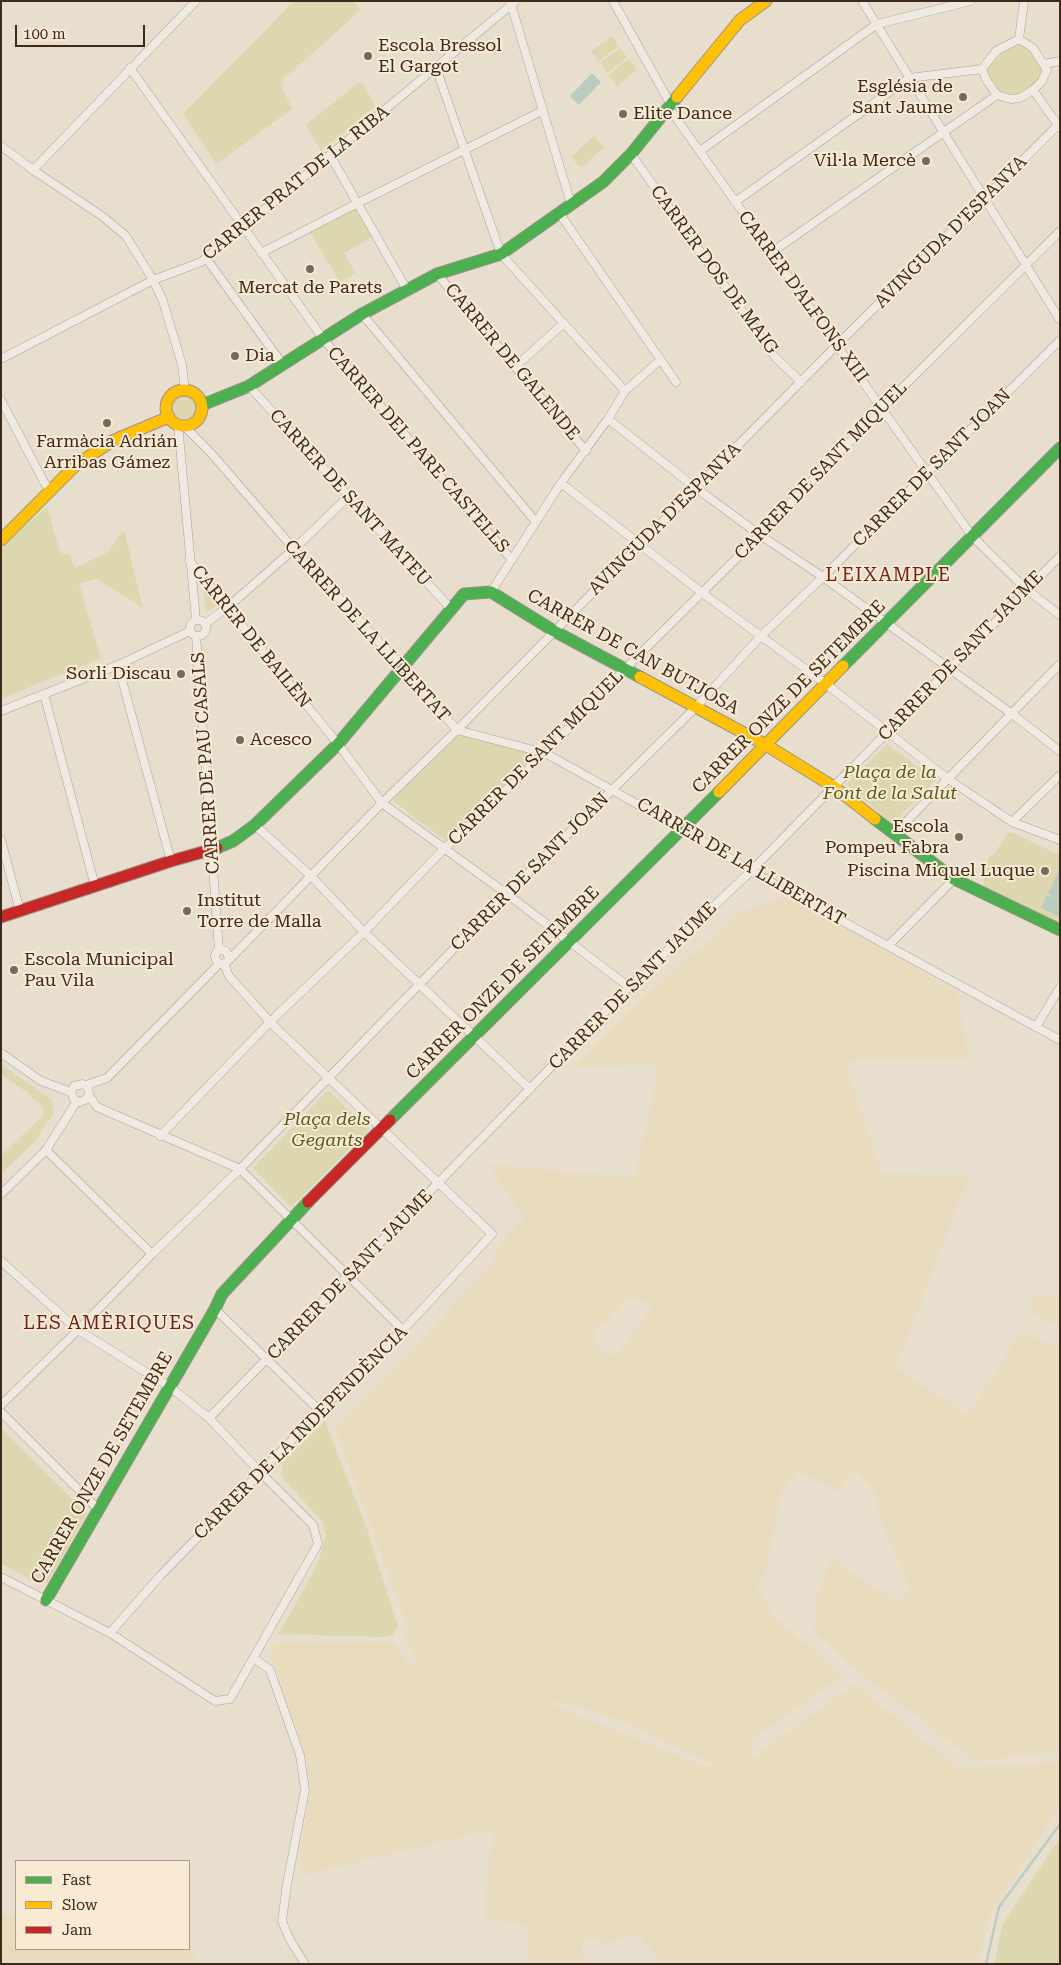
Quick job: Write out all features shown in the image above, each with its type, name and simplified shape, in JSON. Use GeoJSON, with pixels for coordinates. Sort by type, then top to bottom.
{"type":"FeatureCollection","features":[{"type":"Feature","properties":{"kind":"street"},"geometry":{"type":"LineString","coordinates":[[33,170],[196,1]]}},
{"type":"Feature","properties":{"kind":"street","name":"CARRER D'ALFONS XIII"},"geometry":{"type":"LineString","coordinates":[[612,1],[670,107],[735,202],[928,471],[972,536],[1026,590],[1060,615]]}},
{"type":"Feature","properties":{"kind":"street"},"geometry":{"type":"LineString","coordinates":[[202,405],[249,386],[324,340],[362,314],[437,274],[501,254],[560,214],[603,182],[631,154],[740,20],[766,1]]}},
{"type":"Feature","properties":{"kind":"street"},"geometry":{"type":"LineString","coordinates":[[862,1],[1060,320]]}},
{"type":"Feature","properties":{"kind":"street"},"geometry":{"type":"LineString","coordinates":[[700,150],[877,24],[971,1]]}},
{"type":"Feature","properties":{"kind":"street"},"geometry":{"type":"LineString","coordinates":[[1018,39],[1024,1]]}},
{"type":"Feature","properties":{"kind":"street"},"geometry":{"type":"LineString","coordinates":[[513,3],[542,112],[571,204]]}},
{"type":"Feature","properties":{"kind":"street","name":"CARRER PRAT DE LA RIBA"},"geometry":{"type":"LineString","coordinates":[[1,359],[153,280],[201,262],[513,3]]}},
{"type":"Feature","properties":{"kind":"street"},"geometry":{"type":"LineString","coordinates":[[982,69],[987,81],[997,95],[1011,99],[1020,98],[1033,90],[1042,81],[1047,70],[1033,48],[1018,39]]}},
{"type":"Feature","properties":{"kind":"street"},"geometry":{"type":"LineString","coordinates":[[735,202],[909,78],[982,69],[996,51],[1018,39]]}},
{"type":"Feature","properties":{"kind":"street"},"geometry":{"type":"LineString","coordinates":[[1044,64],[1060,61]]}},
{"type":"Feature","properties":{"kind":"street","name":"CARRER DEL PARE CASTELLS"},"geometry":{"type":"LineString","coordinates":[[130,68],[324,340],[512,560]]}},
{"type":"Feature","properties":{"kind":"street"},"geometry":{"type":"LineString","coordinates":[[436,68],[501,254],[625,392]]}},
{"type":"Feature","properties":{"kind":"street"},"geometry":{"type":"LineString","coordinates":[[1033,90],[1059,125]]}},
{"type":"Feature","properties":{"kind":"street"},"geometry":{"type":"LineString","coordinates":[[772,252],[997,95]]}},
{"type":"Feature","properties":{"kind":"street"},"geometry":{"type":"LineString","coordinates":[[261,253],[542,112]]}},
{"type":"Feature","properties":{"kind":"street","name":"AVINGUDA D'ESPANYA"},"geometry":{"type":"LineString","coordinates":[[86,1085],[107,1078],[457,730],[837,345],[1059,125]]}},
{"type":"Feature","properties":{"kind":"street"},"geometry":{"type":"LineString","coordinates":[[1,146],[33,170],[94,210],[126,236],[153,280],[163,302],[182,364],[185,390]]}},
{"type":"Feature","properties":{"kind":"street","name":"CARRER DOS DE MAIG"},"geometry":{"type":"LineString","coordinates":[[631,154],[775,357],[801,382]]}},
{"type":"Feature","properties":{"kind":"street"},"geometry":{"type":"LineString","coordinates":[[330,155],[407,290]]}},
{"type":"Feature","properties":{"kind":"street"},"geometry":{"type":"LineString","coordinates":[[560,214],[676,382]]}},
{"type":"Feature","properties":{"kind":"street","name":"CARRER DE SANT MIQUEL"},"geometry":{"type":"LineString","coordinates":[[160,1136],[270,1022],[545,753],[624,670],[1060,231]]}},
{"type":"Feature","properties":{"kind":"street"},"geometry":{"type":"LineString","coordinates":[[206,258],[283,365]]}},
{"type":"Feature","properties":{"kind":"street","name":"CARRER DE GALENDE"},"geometry":{"type":"LineString","coordinates":[[437,274],[586,451]]}},
{"type":"Feature","properties":{"kind":"street"},"geometry":{"type":"LineString","coordinates":[[362,314],[536,522]]}},
{"type":"Feature","properties":{"kind":"street"},"geometry":{"type":"LineString","coordinates":[[515,367],[564,323]]}},
{"type":"Feature","properties":{"kind":"street","name":"CARRER DE SANT JOAN"},"geometry":{"type":"LineString","coordinates":[[1,1405],[330,1078],[507,894],[696,707],[761,636],[823,577],[1060,340]]}},
{"type":"Feature","properties":{"kind":"street"},"geometry":{"type":"LineString","coordinates":[[1,917],[171,861],[212,850],[234,841],[255,825],[338,744],[464,594],[491,592],[561,483],[586,451],[625,392],[659,360]]}},
{"type":"Feature","properties":{"kind":"street","name":"CARRER DE SANT MATEU"},"geometry":{"type":"LineString","coordinates":[[249,386],[451,609]]}},
{"type":"Feature","properties":{"kind":"street"},"geometry":{"type":"LineString","coordinates":[[1,540],[76,465],[112,442],[177,422],[196,422],[202,411],[202,405],[196,394],[185,390],[173,394],[169,399],[167,411],[177,422],[196,620]]}},
{"type":"Feature","properties":{"kind":"street"},"geometry":{"type":"LineString","coordinates":[[1,400],[44,484],[52,491]]}},
{"type":"Feature","properties":{"kind":"street"},"geometry":{"type":"LineString","coordinates":[[608,419],[696,488],[887,623],[1060,751]]}},
{"type":"Feature","properties":{"kind":"street","name":"CARRER DE LA LLIBERTAT"},"geometry":{"type":"LineString","coordinates":[[177,422],[211,453],[294,549],[457,730],[545,753],[682,829],[751,871],[1060,1040]]}},
{"type":"Feature","properties":{"kind":"street","name":"CARRER ONZE DE SETEMBRE"},"geometry":{"type":"LineString","coordinates":[[46,1600],[222,1294],[290,1220],[766,745],[1060,448]]}},
{"type":"Feature","properties":{"kind":"street"},"geometry":{"type":"LineString","coordinates":[[561,483],[701,592],[826,684],[948,779],[1012,822],[1060,840]]}},
{"type":"Feature","properties":{"kind":"street"},"geometry":{"type":"LineString","coordinates":[[205,624],[228,607],[294,549],[349,496]]}},
{"type":"Feature","properties":{"kind":"street","name":"CARRER DE SANT JAUME"},"geometry":{"type":"LineString","coordinates":[[209,1418],[629,987],[751,871],[1060,556]]}},
{"type":"Feature","properties":{"kind":"street","name":"CARRER DE BAILÈN"},"geometry":{"type":"LineString","coordinates":[[189,560],[338,744],[382,803],[507,894],[629,987]]}},
{"type":"Feature","properties":{"kind":"street","name":"CARRER DE CAN BUTJOSA"},"geometry":{"type":"LineString","coordinates":[[491,592],[554,631],[766,745],[834,786],[954,879],[1060,930]]}},
{"type":"Feature","properties":{"kind":"street"},"geometry":{"type":"LineString","coordinates":[[1,711],[193,633],[202,635],[206,632],[205,624],[201,620],[196,620],[190,625],[193,633]]}},
{"type":"Feature","properties":{"kind":"street","name":"CARRER DE PAU CASALS"},"geometry":{"type":"LineString","coordinates":[[193,633],[219,950],[214,958],[224,962]]}},
{"type":"Feature","properties":{"kind":"street"},"geometry":{"type":"LineString","coordinates":[[894,834],[1060,664]]}},
{"type":"Feature","properties":{"kind":"street"},"geometry":{"type":"LineString","coordinates":[[118,665],[171,861]]}},
{"type":"Feature","properties":{"kind":"street"},"geometry":{"type":"LineString","coordinates":[[44,694],[95,886]]}},
{"type":"Feature","properties":{"kind":"street"},"geometry":{"type":"LineString","coordinates":[[1012,822],[1060,775]]}},
{"type":"Feature","properties":{"kind":"street"},"geometry":{"type":"LineString","coordinates":[[255,825],[310,876],[364,932],[530,1089]]}},
{"type":"Feature","properties":{"kind":"street"},"geometry":{"type":"LineString","coordinates":[[1,840],[20,912]]}},
{"type":"Feature","properties":{"kind":"street"},"geometry":{"type":"LineString","coordinates":[[889,945],[954,879]]}},
{"type":"Feature","properties":{"kind":"street"},"geometry":{"type":"LineString","coordinates":[[219,950],[226,952],[224,962],[229,976],[270,1022],[439,1183]]}},
{"type":"Feature","properties":{"kind":"street"},"geometry":{"type":"LineString","coordinates":[[1036,1027],[1060,987]]}},
{"type":"Feature","properties":{"kind":"street"},"geometry":{"type":"LineString","coordinates":[[1,1053],[41,1081],[71,1092],[77,1101]]}},
{"type":"Feature","properties":{"kind":"street"},"geometry":{"type":"LineString","coordinates":[[71,1092],[76,1084],[86,1085],[89,1095],[97,1107],[160,1136],[240,1169],[346,1276],[403,1330]]}},
{"type":"Feature","properties":{"kind":"street"},"geometry":{"type":"LineString","coordinates":[[77,1101],[86,1100],[89,1095]]}},
{"type":"Feature","properties":{"kind":"street"},"geometry":{"type":"LineString","coordinates":[[1,1194],[46,1150],[77,1101]]}},
{"type":"Feature","properties":{"kind":"street"},"geometry":{"type":"LineString","coordinates":[[46,1150],[152,1254]]}},
{"type":"Feature","properties":{"kind":"street","name":"CARRER DE LA INDEPENDÈNCIA"},"geometry":{"type":"LineString","coordinates":[[110,1633],[160,1576],[320,1411],[403,1330],[492,1234],[439,1183]]}},
{"type":"Feature","properties":{"kind":"street"},"geometry":{"type":"LineString","coordinates":[[1,1261],[78,1330],[170,1387],[209,1418],[313,1525],[318,1544],[230,1699],[215,1701],[110,1633],[1,1576]]}},
{"type":"Feature","properties":{"kind":"street"},"geometry":{"type":"LineString","coordinates":[[215,1309],[320,1411]]}},
{"type":"Feature","properties":{"kind":"street"},"geometry":{"type":"LineString","coordinates":[[1,1412],[98,1509]]}},
{"type":"Feature","properties":{"kind":"street"},"geometry":{"type":"LineString","coordinates":[[254,1658],[270,1670],[300,1755],[305,1790],[282,1920],[290,1940],[305,1964]]}},
{"type":"Feature","properties":{"kind":"shaded area"},"geometry":{"type":"Polygon","coordinates":[[[592,73],[601,82],[579,105],[570,96],[592,73]]]}},
{"type":"Feature","properties":{"kind":"shaded area"},"geometry":{"type":"Polygon","coordinates":[[[1060,868],[1060,900],[1048,894],[1060,868]]]}},
{"type":"Feature","properties":{"kind":"shaded area"},"geometry":{"type":"Polygon","coordinates":[[[1047,895],[1060,901],[1060,917],[1041,908],[1047,895]]]}},
{"type":"Feature","properties":{"kind":"shaded area"},"geometry":{"type":"Polygon","coordinates":[[[787,896],[957,991],[969,1059],[844,1061],[882,1174],[972,1175],[959,1201],[896,1368],[967,1414],[1021,1332],[1058,1347],[1060,1344],[1060,1751],[975,1761],[845,1661],[814,1631],[816,1600],[831,1558],[869,1585],[900,1603],[909,1586],[878,1513],[874,1491],[853,1469],[840,1492],[800,1472],[781,1492],[765,1578],[755,1585],[776,1618],[842,1676],[751,1740],[750,1760],[854,1684],[958,1768],[1060,1762],[1060,1806],[991,1913],[977,1964],[665,1964],[637,1934],[604,1944],[603,1939],[582,1941],[582,1954],[586,1955],[588,1964],[527,1964],[529,1926],[483,1918],[493,1829],[300,1876],[300,1853],[311,1786],[305,1752],[270,1651],[276,1642],[396,1642],[408,1666],[419,1661],[403,1635],[408,1629],[335,1427],[380,1386],[494,1260],[499,1244],[524,1218],[488,1164],[634,1178],[649,1116],[658,1064],[571,1068],[652,989],[745,910],[787,896]],[[628,1298],[607,1322],[596,1327],[593,1336],[605,1354],[618,1354],[654,1303],[628,1298]],[[544,1701],[700,1765],[719,1767],[633,1726],[574,1704],[544,1701]]]}},
{"type":"Feature","properties":{"kind":"shaded area"},"geometry":{"type":"Polygon","coordinates":[[[1033,1295],[1060,1296],[1060,1327],[1030,1312],[1033,1295]]]}},
{"type":"Feature","properties":{"kind":"shaded area"},"geometry":{"type":"Polygon","coordinates":[[[1,1916],[15,1918],[15,1950],[190,1950],[190,1943],[198,1959],[192,1964],[1,1964],[1,1916]]]}},
{"type":"Feature","properties":{"kind":"green space"},"geometry":{"type":"Polygon","coordinates":[[[294,1],[353,1],[361,10],[280,82],[292,109],[216,164],[183,114],[294,1]]]}},
{"type":"Feature","properties":{"kind":"green space"},"geometry":{"type":"Polygon","coordinates":[[[612,36],[619,46],[599,61],[591,51],[612,36]]]}},
{"type":"Feature","properties":{"kind":"green space"},"geometry":{"type":"Polygon","coordinates":[[[1019,39],[1033,48],[1047,70],[1024,96],[997,95],[982,69],[1019,39]]]}},
{"type":"Feature","properties":{"kind":"green space"},"geometry":{"type":"Polygon","coordinates":[[[620,48],[627,57],[607,73],[600,63],[620,48]]]}},
{"type":"Feature","properties":{"kind":"green space"},"geometry":{"type":"Polygon","coordinates":[[[629,59],[637,70],[617,86],[608,75],[629,59]]]}},
{"type":"Feature","properties":{"kind":"green space"},"geometry":{"type":"Polygon","coordinates":[[[358,83],[364,85],[375,106],[321,151],[306,125],[358,83]]]}},
{"type":"Feature","properties":{"kind":"green space"},"geometry":{"type":"Polygon","coordinates":[[[594,136],[604,147],[581,168],[571,157],[594,136]]]}},
{"type":"Feature","properties":{"kind":"green space"},"geometry":{"type":"Polygon","coordinates":[[[358,203],[376,235],[344,253],[356,273],[340,282],[308,229],[358,203]]]}},
{"type":"Feature","properties":{"kind":"green space"},"geometry":{"type":"Polygon","coordinates":[[[185,395],[194,399],[198,408],[194,417],[185,421],[176,417],[172,408],[176,399],[185,395]]]}},
{"type":"Feature","properties":{"kind":"green space"},"geometry":{"type":"Polygon","coordinates":[[[47,507],[61,556],[69,553],[75,568],[108,552],[124,530],[143,608],[97,579],[79,584],[101,658],[1,699],[1,547],[47,507]]]}},
{"type":"Feature","properties":{"kind":"green space"},"geometry":{"type":"Polygon","coordinates":[[[203,586],[220,603],[206,612],[203,586]]]}},
{"type":"Feature","properties":{"kind":"green space"},"geometry":{"type":"Polygon","coordinates":[[[459,734],[535,755],[447,842],[392,800],[459,734]]]}},
{"type":"Feature","properties":{"kind":"green space","name":"Plaça de la Font de la Salut"},"geometry":{"type":"Polygon","coordinates":[[[887,744],[936,780],[892,824],[846,784],[887,744]]]}},
{"type":"Feature","properties":{"kind":"green space"},"geometry":{"type":"Polygon","coordinates":[[[1011,832],[1058,854],[1060,852],[1060,923],[983,887],[989,857],[994,854],[1008,833],[1011,832]]]}},
{"type":"Feature","properties":{"kind":"green space"},"geometry":{"type":"Polygon","coordinates":[[[1,1064],[52,1100],[54,1112],[35,1141],[1,1174],[1,1156],[44,1114],[41,1104],[1,1074],[1,1064]]]}},
{"type":"Feature","properties":{"kind":"green space","name":"Plaça dels Gegants"},"geometry":{"type":"Polygon","coordinates":[[[328,1090],[369,1130],[291,1207],[253,1168],[328,1090]]]}},
{"type":"Feature","properties":{"kind":"green space"},"geometry":{"type":"Polygon","coordinates":[[[325,1421],[367,1529],[398,1627],[393,1635],[384,1637],[278,1634],[306,1586],[319,1559],[326,1536],[323,1522],[281,1476],[283,1463],[325,1421]]]}},
{"type":"Feature","properties":{"kind":"green space"},"geometry":{"type":"Polygon","coordinates":[[[1,1428],[87,1514],[46,1583],[37,1584],[1,1563],[1,1428]]]}},
{"type":"Feature","properties":{"kind":"green space"},"geometry":{"type":"Polygon","coordinates":[[[1060,1838],[1060,1964],[994,1964],[1003,1923],[1060,1838]]]}},
{"type":"Feature","properties":{"kind":"waterway"},"geometry":{"type":"LineString","coordinates":[[986,1964],[999,1907],[1060,1824]]}},
{"type":"Feature","properties":{"kind":"traffic: fast"},"geometry":{"type":"LineString","coordinates":[[202,405],[249,386],[362,314],[437,274],[501,254],[603,182],[631,154],[677,97]]}},
{"type":"Feature","properties":{"kind":"traffic: fast"},"geometry":{"type":"LineString","coordinates":[[843,666],[1060,448]]}},
{"type":"Feature","properties":{"kind":"traffic: fast"},"geometry":{"type":"LineString","coordinates":[[217,848],[233,841],[255,825],[338,744],[464,594],[491,592],[554,631],[640,677]]}},
{"type":"Feature","properties":{"kind":"traffic: fast"},"geometry":{"type":"LineString","coordinates":[[390,1120],[719,792]]}},
{"type":"Feature","properties":{"kind":"traffic: fast"},"geometry":{"type":"LineString","coordinates":[[875,819],[954,879],[1060,930]]}},
{"type":"Feature","properties":{"kind":"traffic: fast"},"geometry":{"type":"LineString","coordinates":[[46,1600],[222,1294],[308,1202]]}},
{"type":"Feature","properties":{"kind":"traffic: slow"},"geometry":{"type":"LineString","coordinates":[[677,97],[740,20],[766,1]]}},
{"type":"Feature","properties":{"kind":"traffic: slow"},"geometry":{"type":"LineString","coordinates":[[184,390],[196,396],[202,408],[196,420],[184,426],[172,420],[166,408],[172,396],[184,390]]}},
{"type":"Feature","properties":{"kind":"traffic: slow"},"geometry":{"type":"LineString","coordinates":[[1,540],[76,465],[112,441],[169,417]]}},
{"type":"Feature","properties":{"kind":"traffic: slow"},"geometry":{"type":"LineString","coordinates":[[719,792],[843,666]]}},
{"type":"Feature","properties":{"kind":"traffic: slow"},"geometry":{"type":"LineString","coordinates":[[640,677],[766,745],[834,787],[875,819]]}},
{"type":"Feature","properties":{"kind":"traffic: jam"},"geometry":{"type":"LineString","coordinates":[[1,917],[171,861],[217,848]]}},
{"type":"Feature","properties":{"kind":"traffic: jam"},"geometry":{"type":"LineString","coordinates":[[308,1202],[390,1120]]}},
{"type":"Feature","properties":{"kind":"place","name":"Escola Bressol El Gargot"},"geometry":{"type":"Point","coordinates":[368,56]}},
{"type":"Feature","properties":{"kind":"place","name":"Església de Sant Jaume"},"geometry":{"type":"Point","coordinates":[963,97]}},
{"type":"Feature","properties":{"kind":"place","name":"Elite Dance"},"geometry":{"type":"Point","coordinates":[623,114]}},
{"type":"Feature","properties":{"kind":"place","name":"Vil·la Mercè"},"geometry":{"type":"Point","coordinates":[926,161]}},
{"type":"Feature","properties":{"kind":"place","name":"Mercat de Parets"},"geometry":{"type":"Point","coordinates":[310,269]}},
{"type":"Feature","properties":{"kind":"place","name":"Dia"},"geometry":{"type":"Point","coordinates":[235,356]}},
{"type":"Feature","properties":{"kind":"place","name":"Farmàcia Adrián Arribas Gámez"},"geometry":{"type":"Point","coordinates":[107,423]}},
{"type":"Feature","properties":{"kind":"place","name":"Sorli Discau"},"geometry":{"type":"Point","coordinates":[181,674]}},
{"type":"Feature","properties":{"kind":"place","name":"Acesco"},"geometry":{"type":"Point","coordinates":[240,740]}},
{"type":"Feature","properties":{"kind":"place","name":"Escola Pompeu Fabra"},"geometry":{"type":"Point","coordinates":[959,837]}},
{"type":"Feature","properties":{"kind":"place","name":"Piscina Miquel Luque"},"geometry":{"type":"Point","coordinates":[1045,871]}},
{"type":"Feature","properties":{"kind":"place","name":"Institut Torre de Malla"},"geometry":{"type":"Point","coordinates":[187,911]}},
{"type":"Feature","properties":{"kind":"place","name":"Escola Municipal Pau Vila"},"geometry":{"type":"Point","coordinates":[14,970]}},
{"type":"Feature","properties":{"kind":"district","name":"L'EIXAMPLE"},"geometry":{"type":"Point","coordinates":[888,575]}},
{"type":"Feature","properties":{"kind":"district","name":"LES AMÈRIQUES"},"geometry":{"type":"Point","coordinates":[109,1323]}}]}
